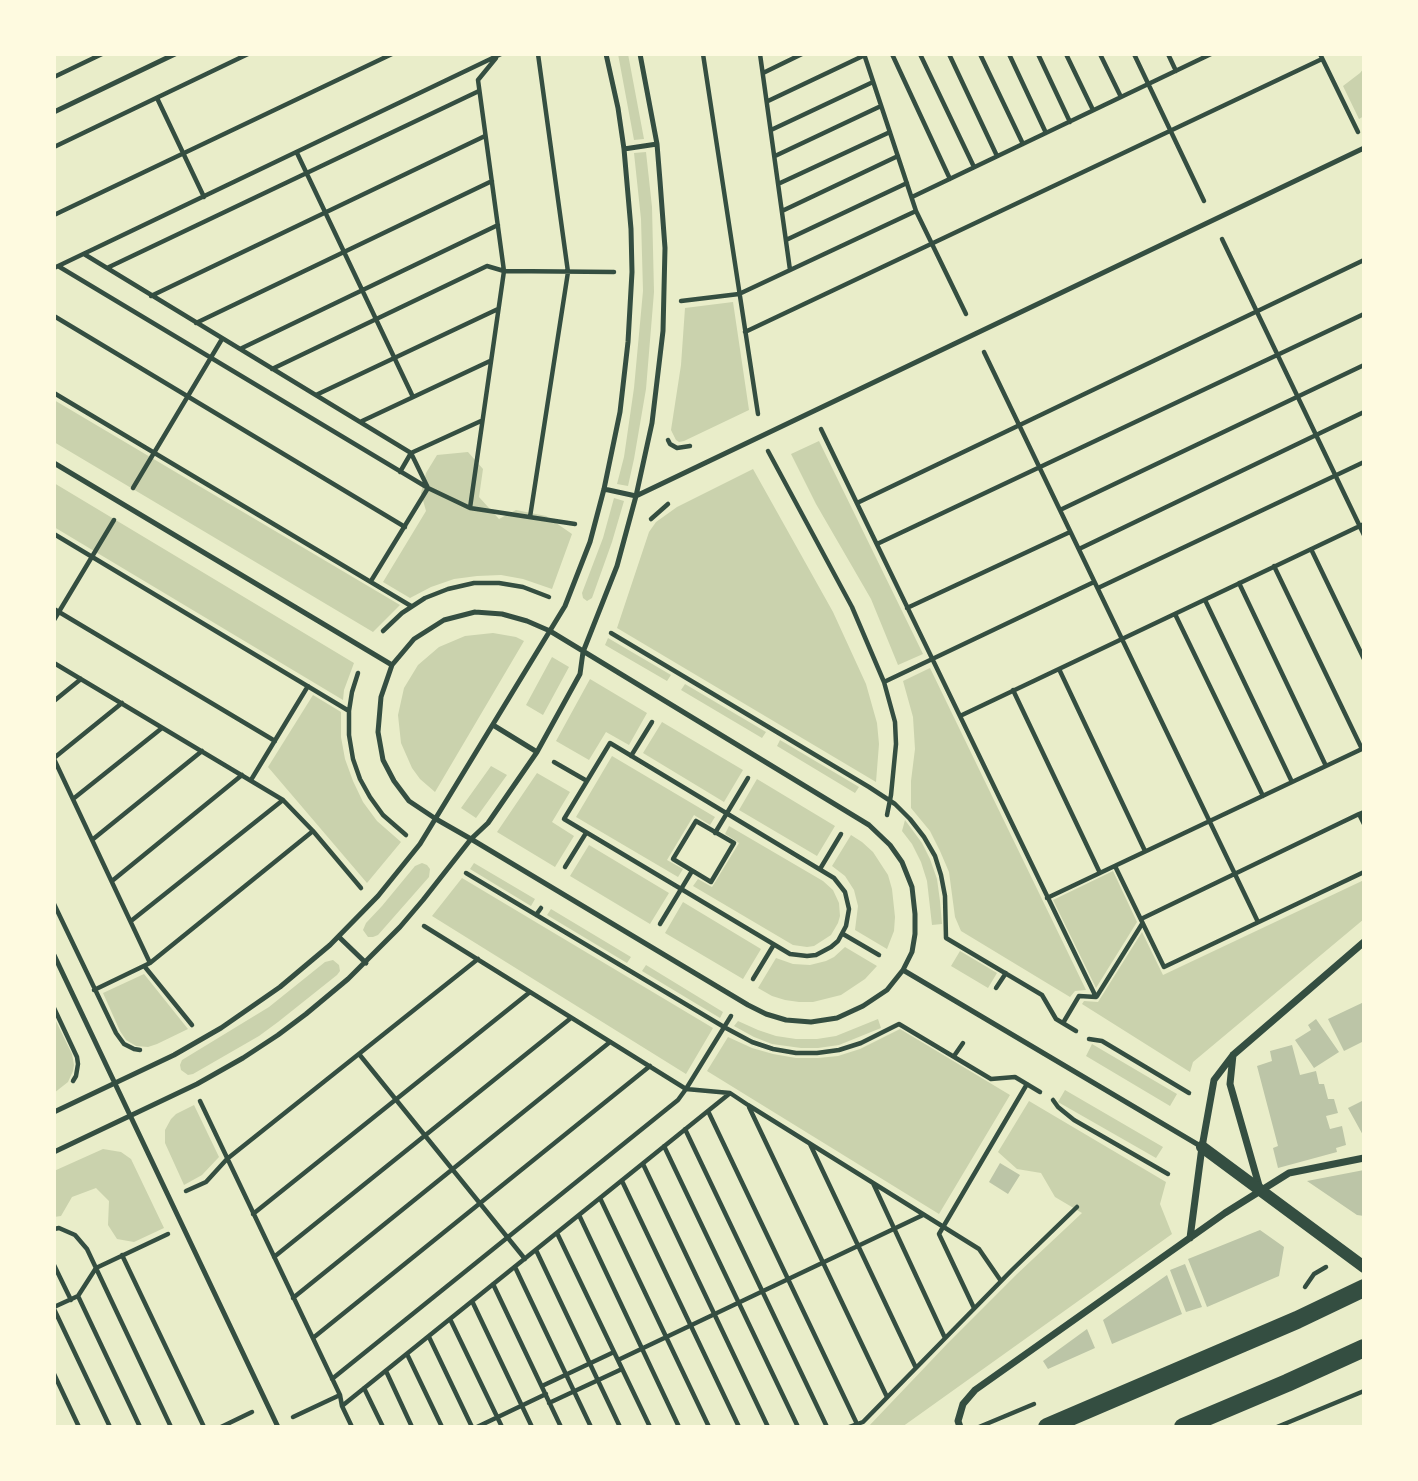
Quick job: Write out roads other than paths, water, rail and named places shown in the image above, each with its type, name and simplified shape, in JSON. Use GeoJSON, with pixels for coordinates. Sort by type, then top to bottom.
{"type":"FeatureCollection","features":[{"type":"Feature","properties":{"kind":"main road"},"geometry":{"type":"LineString","coordinates":[[1047,1427],[1297,1320],[1364,1288]]}},
{"type":"Feature","properties":{"kind":"main road"},"geometry":{"type":"LineString","coordinates":[[1183,1427],[1364,1348]]}},
{"type":"Feature","properties":{"kind":"street"},"geometry":{"type":"LineString","coordinates":[[1190,1238],[1214,1080],[1233,1055],[1364,942]]}},
{"type":"Feature","properties":{"kind":"street"},"geometry":{"type":"LineString","coordinates":[[1233,1055],[1230,1084],[1260,1190]]}},
{"type":"Feature","properties":{"kind":"street"},"geometry":{"type":"LineString","coordinates":[[1202,1147],[1364,1267]]}},
{"type":"Feature","properties":{"kind":"street"},"geometry":{"type":"LineString","coordinates":[[960,1427],[958,1421],[963,1404],[975,1390],[1260,1190],[1289,1173],[1364,1158]]}},
{"type":"Feature","properties":{"kind":"lane"},"geometry":{"type":"LineString","coordinates":[[54,112],[175,54]]}},
{"type":"Feature","properties":{"kind":"lane"},"geometry":{"type":"LineString","coordinates":[[54,1112],[174,1055],[221,1028],[294,977],[339,937],[378,896],[420,844],[565,606],[581,569],[597,519],[615,438],[625,372],[632,272],[631,229],[624,149],[606,54]]}},
{"type":"Feature","properties":{"kind":"lane"},"geometry":{"type":"LineString","coordinates":[[54,1152],[197,1084],[278,1035],[330,996],[366,963],[416,909],[471,839],[488,823],[537,752],[580,674],[583,652],[617,566],[636,496],[652,423],[659,372],[665,303],[664,227],[657,144],[640,54]]}},
{"type":"Feature","properties":{"kind":"lane"},"geometry":{"type":"LineString","coordinates":[[624,149],[657,144]]}},
{"type":"Feature","properties":{"kind":"lane"},"geometry":{"type":"LineString","coordinates":[[604,489],[636,496],[1364,148]]}},
{"type":"Feature","properties":{"kind":"lane"},"geometry":{"type":"LineString","coordinates":[[54,463],[392,665]]}},
{"type":"Feature","properties":{"kind":"lane"},"geometry":{"type":"LineString","coordinates":[[475,612],[502,614],[550,631],[853,814],[881,836],[902,862],[912,887],[915,934],[912,952],[903,970],[887,990],[863,1006],[837,1018],[811,1022],[786,1020],[766,1014],[436,819],[409,800],[394,781],[383,760],[378,732],[381,697],[392,665],[414,639],[444,620],[475,612]]}},
{"type":"Feature","properties":{"kind":"lane"},"geometry":{"type":"LineString","coordinates":[[493,725],[537,752]]}},
{"type":"Feature","properties":{"kind":"lane"},"geometry":{"type":"LineString","coordinates":[[339,937],[366,963]]}},
{"type":"Feature","properties":{"kind":"lane"},"geometry":{"type":"LineString","coordinates":[[54,955],[278,1427]]}},
{"type":"Feature","properties":{"kind":"lane"},"geometry":{"type":"LineString","coordinates":[[903,970],[1202,1147]]}}]}
